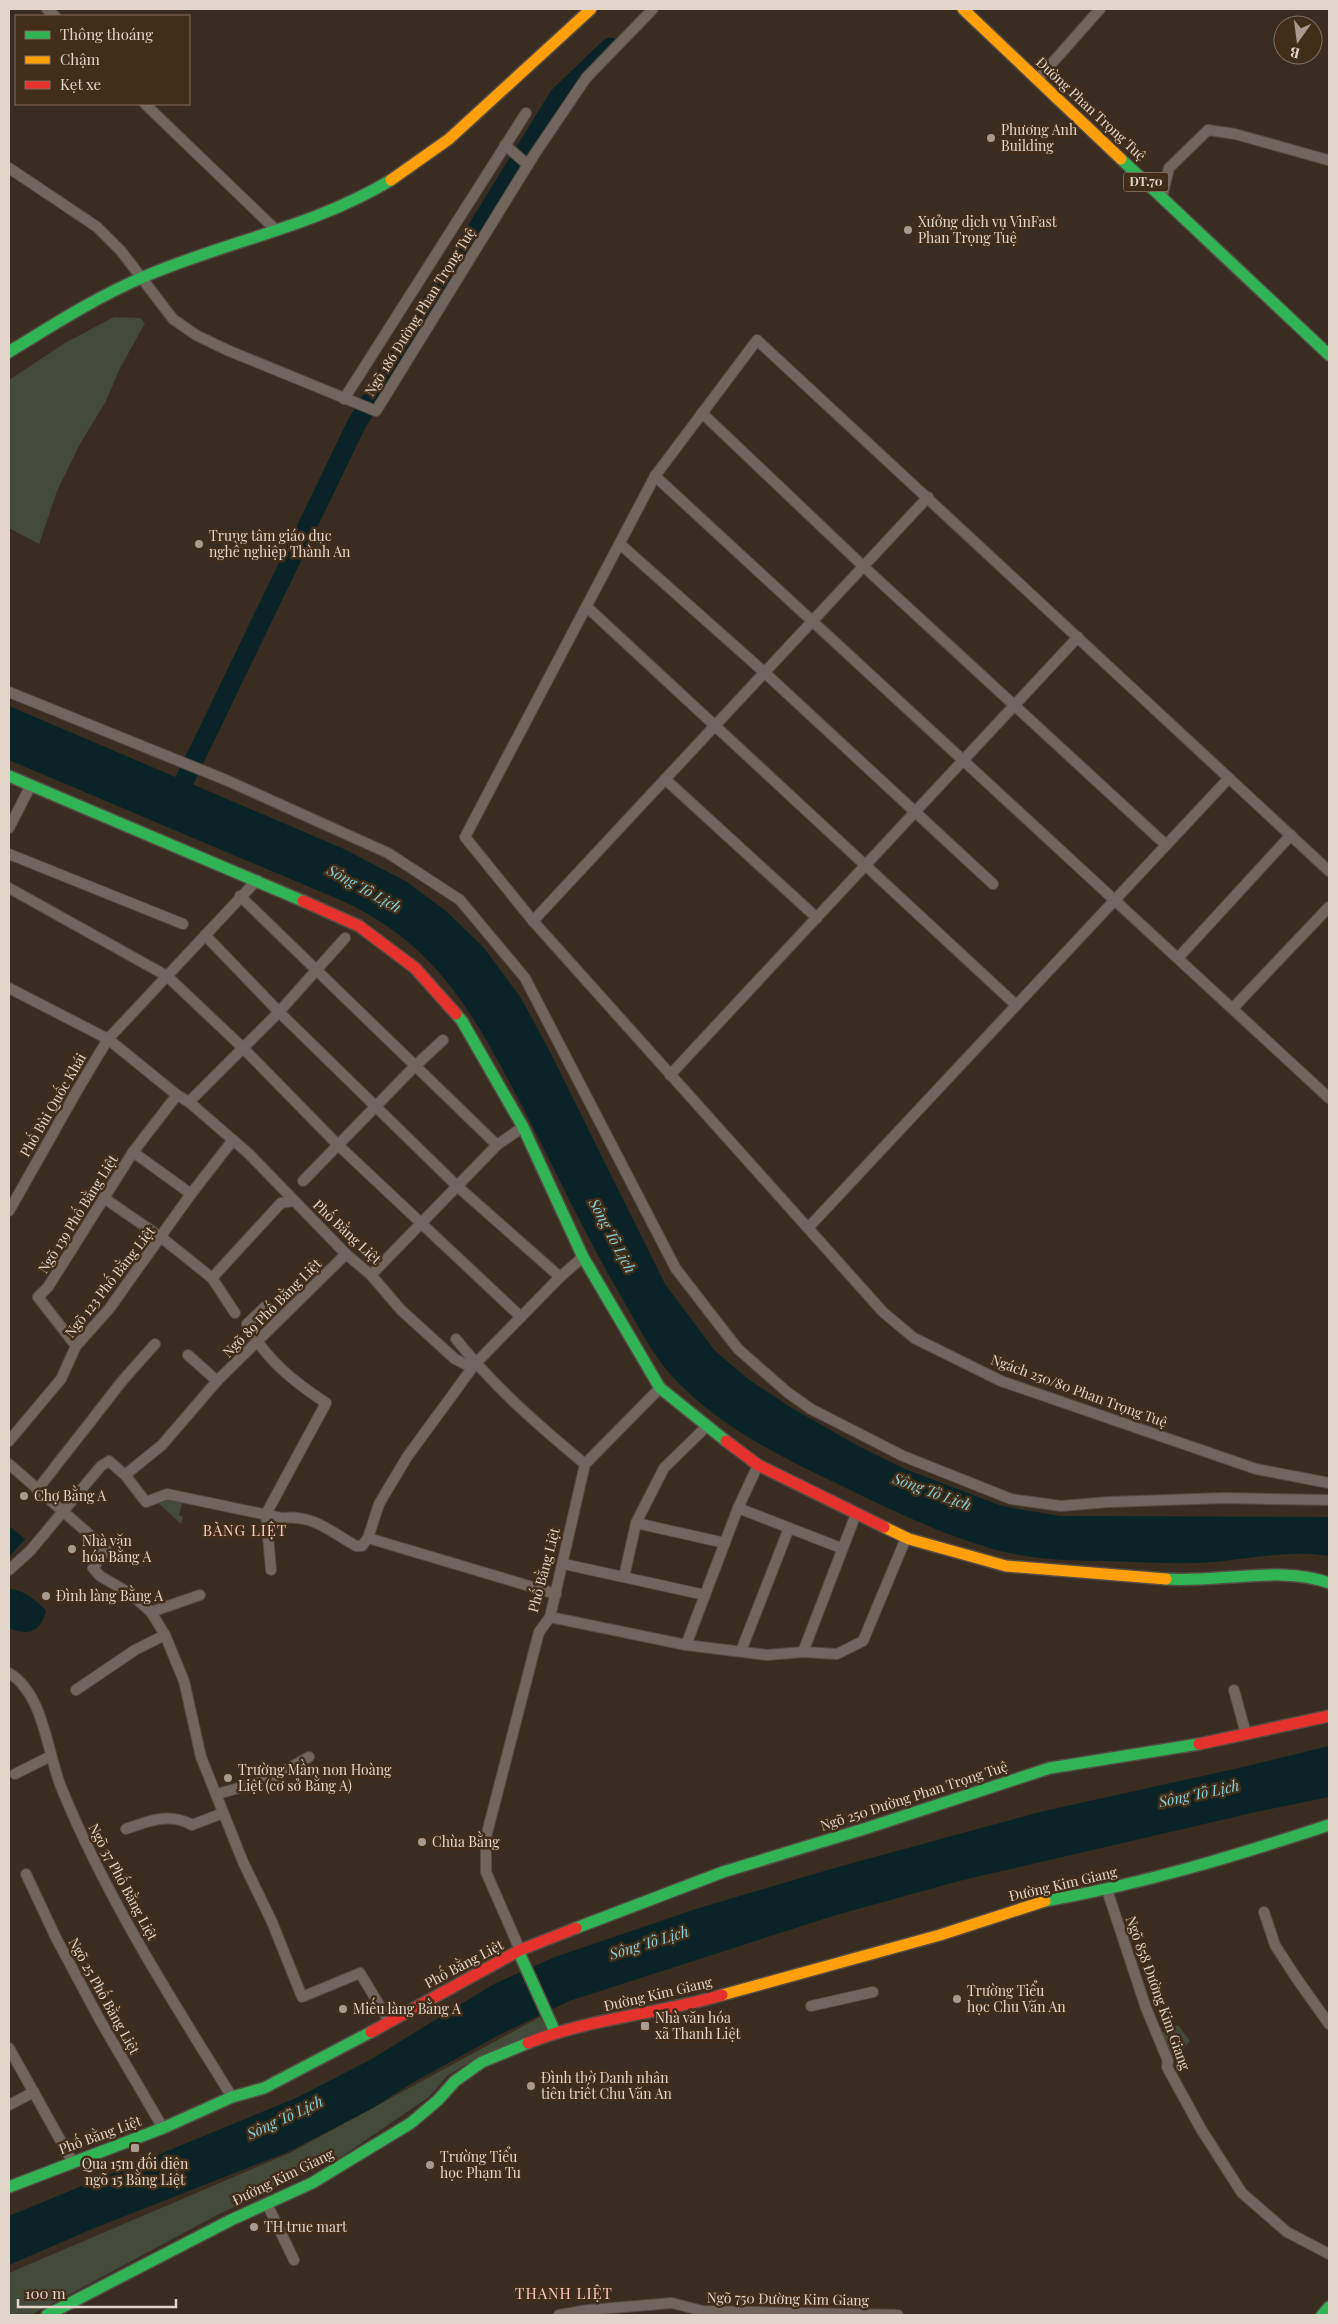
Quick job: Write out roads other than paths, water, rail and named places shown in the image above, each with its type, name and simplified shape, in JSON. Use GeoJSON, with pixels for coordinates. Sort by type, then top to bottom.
{"type":"FeatureCollection","features":[{"type":"Feature","properties":{"kind":"street"},"geometry":{"type":"LineString","coordinates":[[9,352],[59,320],[141,278],[367,196],[406,172],[449,139],[545,54],[591,9]]}},
{"type":"Feature","properties":{"kind":"street","name":"Ngõ 186 Đường Phan Trọng Tuệ"},"geometry":{"type":"LineString","coordinates":[[9,168],[96,227],[121,251],[173,319],[196,336],[376,411],[523,159],[586,78],[653,9]]}},
{"type":"Feature","properties":{"kind":"street","name":"Đường Phan Trọng Tuệ"},"geometry":{"type":"LineString","coordinates":[[963,9],[1329,355]]}},
{"type":"Feature","properties":{"kind":"street"},"geometry":{"type":"LineString","coordinates":[[1038,80],[1100,9]]}},
{"type":"Feature","properties":{"kind":"street"},"geometry":{"type":"LineString","coordinates":[[147,105],[276,230]]}},
{"type":"Feature","properties":{"kind":"street"},"geometry":{"type":"LineString","coordinates":[[344,399],[526,113]]}},
{"type":"Feature","properties":{"kind":"street"},"geometry":{"type":"LineString","coordinates":[[1162,197],[1169,168],[1208,130],[1235,134],[1328,160]]}},
{"type":"Feature","properties":{"kind":"street"},"geometry":{"type":"LineString","coordinates":[[505,145],[523,159]]}},
{"type":"Feature","properties":{"kind":"street"},"geometry":{"type":"LineString","coordinates":[[1016,1005],[587,607],[655,476],[757,340],[1329,870]]}},
{"type":"Feature","properties":{"kind":"street"},"geometry":{"type":"LineString","coordinates":[[702,413],[863,566],[1166,845]]}},
{"type":"Feature","properties":{"kind":"street"},"geometry":{"type":"LineString","coordinates":[[655,476],[1115,901],[1236,1010],[1329,1098]]}},
{"type":"Feature","properties":{"kind":"street"},"geometry":{"type":"LineString","coordinates":[[533,921],[928,497]]}},
{"type":"Feature","properties":{"kind":"street"},"geometry":{"type":"LineString","coordinates":[[620,544],[764,672],[993,884]]}},
{"type":"Feature","properties":{"kind":"street","name":"Ngách 250/80 Phan Trọng Tuệ"},"geometry":{"type":"LineString","coordinates":[[587,607],[466,837],[533,921],[883,1312],[914,1338],[1001,1381],[1256,1469],[1329,1483]]}},
{"type":"Feature","properties":{"kind":"street"},"geometry":{"type":"LineString","coordinates":[[670,1074],[1078,637]]}},
{"type":"Feature","properties":{"kind":"street"},"geometry":{"type":"LineString","coordinates":[[9,692],[226,780],[388,853],[460,900],[525,978],[676,1269],[738,1349],[787,1392],[812,1409],[903,1456],[1011,1499],[1061,1506],[1110,1502],[1224,1498],[1329,1500]]}},
{"type":"Feature","properties":{"kind":"street"},"geometry":{"type":"LineString","coordinates":[[9,776],[109,820],[258,880],[359,926],[416,968],[462,1021],[523,1127],[583,1257],[660,1388],[706,1428],[758,1464],[906,1538],[1006,1566],[1176,1580],[1244,1576],[1300,1577],[1316,1578],[1329,1583]]}},
{"type":"Feature","properties":{"kind":"street"},"geometry":{"type":"LineString","coordinates":[[665,778],[817,918]]}},
{"type":"Feature","properties":{"kind":"street"},"geometry":{"type":"LineString","coordinates":[[808,1228],[1229,778]]}},
{"type":"Feature","properties":{"kind":"street"},"geometry":{"type":"LineString","coordinates":[[9,828],[32,785]]}},
{"type":"Feature","properties":{"kind":"street"},"geometry":{"type":"LineString","coordinates":[[1178,958],[1291,835]]}},
{"type":"Feature","properties":{"kind":"street"},"geometry":{"type":"LineString","coordinates":[[9,854],[183,924]]}},
{"type":"Feature","properties":{"kind":"street","name":"Phố Bùi Quốc Khái"},"geometry":{"type":"LineString","coordinates":[[9,1211],[84,1077],[108,1039],[240,896],[258,880]]}},
{"type":"Feature","properties":{"kind":"street"},"geometry":{"type":"LineString","coordinates":[[9,888],[167,976],[242,1047],[338,1145],[521,1317]]}},
{"type":"Feature","properties":{"kind":"street"},"geometry":{"type":"LineString","coordinates":[[240,896],[318,970],[414,1067],[497,1145]]}},
{"type":"Feature","properties":{"kind":"street"},"geometry":{"type":"LineString","coordinates":[[1236,1010],[1329,907]]}},
{"type":"Feature","properties":{"kind":"street"},"geometry":{"type":"LineString","coordinates":[[205,934],[279,1012],[457,1186],[560,1277]]}},
{"type":"Feature","properties":{"kind":"street"},"geometry":{"type":"LineString","coordinates":[[189,1102],[279,1012],[345,938]]}},
{"type":"Feature","properties":{"kind":"street","name":"Phố Bằng Liệt"},"geometry":{"type":"LineString","coordinates":[[9,988],[108,1039],[177,1095],[189,1102],[233,1140],[346,1254],[371,1275],[401,1310],[455,1359],[465,1364],[476,1364],[541,1428],[585,1464],[564,1564],[550,1617],[539,1632],[495,1798],[486,1846],[486,1872],[520,1954],[264,2088],[232,2097],[162,2128],[9,2186]]}},
{"type":"Feature","properties":{"kind":"street"},"geometry":{"type":"LineString","coordinates":[[303,1181],[414,1067],[443,1040]]}},
{"type":"Feature","properties":{"kind":"street","name":"Ngõ 139 Phố Bằng Liệt"},"geometry":{"type":"LineString","coordinates":[[76,1346],[38,1297],[48,1287],[133,1152],[177,1095]]}},
{"type":"Feature","properties":{"kind":"street"},"geometry":{"type":"LineString","coordinates":[[371,1275],[497,1145],[523,1127]]}},
{"type":"Feature","properties":{"kind":"street","name":"Ngõ 123 Phố Bằng Liệt"},"geometry":{"type":"LineString","coordinates":[[9,1441],[61,1380],[76,1346],[109,1309],[162,1238],[191,1194],[233,1140]]}},
{"type":"Feature","properties":{"kind":"street"},"geometry":{"type":"LineString","coordinates":[[133,1152],[191,1194]]}},
{"type":"Feature","properties":{"kind":"street"},"geometry":{"type":"LineString","coordinates":[[104,1198],[162,1238],[212,1278],[235,1313]]}},
{"type":"Feature","properties":{"kind":"street"},"geometry":{"type":"LineString","coordinates":[[212,1278],[281,1203],[293,1200]]}},
{"type":"Feature","properties":{"kind":"street","name":"Ngõ 89 Phố Bằng Liệt"},"geometry":{"type":"LineString","coordinates":[[125,1475],[162,1444],[217,1381],[346,1254]]}},
{"type":"Feature","properties":{"kind":"street"},"geometry":{"type":"LineString","coordinates":[[9,1570],[30,1551],[102,1466],[109,1461],[125,1475],[146,1502],[167,1494],[215,1506],[282,1518],[295,1516],[321,1524],[356,1546],[362,1546],[368,1538],[379,1504],[407,1457],[476,1364],[560,1277],[583,1257]]}},
{"type":"Feature","properties":{"kind":"street"},"geometry":{"type":"LineString","coordinates":[[266,1306],[247,1324],[256,1343],[293,1382],[326,1403],[266,1514],[271,1570]]}},
{"type":"Feature","properties":{"kind":"street"},"geometry":{"type":"LineString","coordinates":[[456,1339],[476,1364]]}},
{"type":"Feature","properties":{"kind":"street"},"geometry":{"type":"LineString","coordinates":[[37,1490],[123,1380],[155,1344]]}},
{"type":"Feature","properties":{"kind":"street"},"geometry":{"type":"LineString","coordinates":[[188,1355],[217,1381]]}},
{"type":"Feature","properties":{"kind":"street"},"geometry":{"type":"LineString","coordinates":[[585,1464],[660,1388]]}},
{"type":"Feature","properties":{"kind":"street"},"geometry":{"type":"LineString","coordinates":[[624,1577],[636,1523],[664,1468],[706,1428]]}},
{"type":"Feature","properties":{"kind":"street"},"geometry":{"type":"LineString","coordinates":[[9,1464],[62,1512],[106,1548],[93,1568],[100,1576],[131,1594],[151,1612],[166,1635],[184,1681],[201,1757],[242,1862],[274,1928],[302,1998],[360,1973],[389,2021]]}},
{"type":"Feature","properties":{"kind":"street"},"geometry":{"type":"LineString","coordinates":[[686,1645],[738,1508],[758,1464]]}},
{"type":"Feature","properties":{"kind":"street"},"geometry":{"type":"LineString","coordinates":[[738,1508],[841,1548]]}},
{"type":"Feature","properties":{"kind":"street"},"geometry":{"type":"LineString","coordinates":[[804,1652],[841,1548],[856,1514]]}},
{"type":"Feature","properties":{"kind":"street"},"geometry":{"type":"LineString","coordinates":[[636,1523],[725,1542]]}},
{"type":"Feature","properties":{"kind":"street"},"geometry":{"type":"LineString","coordinates":[[741,1652],[788,1528]]}},
{"type":"Feature","properties":{"kind":"street"},"geometry":{"type":"LineString","coordinates":[[368,1538],[556,1594]]}},
{"type":"Feature","properties":{"kind":"street"},"geometry":{"type":"LineString","coordinates":[[550,1617],[686,1645],[767,1655],[804,1652],[837,1654],[864,1641],[906,1538]]}},
{"type":"Feature","properties":{"kind":"street"},"geometry":{"type":"LineString","coordinates":[[564,1564],[705,1595]]}},
{"type":"Feature","properties":{"kind":"street"},"geometry":{"type":"LineString","coordinates":[[151,1612],[200,1595]]}},
{"type":"Feature","properties":{"kind":"street"},"geometry":{"type":"LineString","coordinates":[[76,1690],[135,1650],[166,1635]]}},
{"type":"Feature","properties":{"kind":"street","name":"Ngõ 37 Phố Bằng Liệt"},"geometry":{"type":"LineString","coordinates":[[9,1673],[30,1695],[45,1730],[55,1772],[82,1838],[160,1979],[232,2097]]}},
{"type":"Feature","properties":{"kind":"street"},"geometry":{"type":"LineString","coordinates":[[1234,1690],[1246,1734]]}},
{"type":"Feature","properties":{"kind":"street","name":"Ngõ 250 Đường Phan Trọng Tuệ"},"geometry":{"type":"LineString","coordinates":[[520,1954],[723,1872],[876,1825],[1050,1768],[1208,1743],[1329,1716]]}},
{"type":"Feature","properties":{"kind":"street"},"geometry":{"type":"LineString","coordinates":[[15,1774],[51,1756]]}},
{"type":"Feature","properties":{"kind":"street"},"geometry":{"type":"LineString","coordinates":[[216,1794],[268,1780],[309,1757]]}},
{"type":"Feature","properties":{"kind":"street"},"geometry":{"type":"LineString","coordinates":[[126,1829],[162,1818],[183,1820],[192,1825],[223,1813]]}},
{"type":"Feature","properties":{"kind":"street","name":"Đường Kim Giang"},"geometry":{"type":"LineString","coordinates":[[46,2315],[213,2229],[312,2183],[411,2123],[438,2100],[455,2080],[482,2062],[554,2029],[692,2004],[811,1969],[940,1935],[1034,1903],[1107,1890],[1212,1863],[1329,1825]]}},
{"type":"Feature","properties":{"kind":"street","name":"Ngõ 25 Phố Bằng Liệt"},"geometry":{"type":"LineString","coordinates":[[26,1874],[56,1938],[101,2022],[162,2128]]}},
{"type":"Feature","properties":{"kind":"street","name":"Ngõ 858 Đường Kim Giang"},"geometry":{"type":"LineString","coordinates":[[1107,1890],[1151,2020],[1168,2061],[1167,2067],[1201,2129],[1242,2192],[1287,2232],[1329,2254]]}},
{"type":"Feature","properties":{"kind":"street"},"geometry":{"type":"LineString","coordinates":[[1264,1912],[1275,1946],[1329,2024]]}},
{"type":"Feature","properties":{"kind":"street"},"geometry":{"type":"LineString","coordinates":[[520,1954],[554,2029]]}},
{"type":"Feature","properties":{"kind":"street"},"geometry":{"type":"LineString","coordinates":[[811,2006],[873,1992]]}},
{"type":"Feature","properties":{"kind":"street"},"geometry":{"type":"LineString","coordinates":[[9,2048],[72,2161]]}},
{"type":"Feature","properties":{"kind":"street"},"geometry":{"type":"LineString","coordinates":[[9,2105],[34,2092]]}},
{"type":"Feature","properties":{"kind":"street"},"geometry":{"type":"LineString","coordinates":[[267,2204],[294,2260]]}},
{"type":"Feature","properties":{"kind":"street","name":"Ngõ 750 Đường Kim Giang"},"geometry":{"type":"LineString","coordinates":[[559,2315],[588,2310],[616,2311],[672,2304],[703,2311],[749,2314],[898,2315]]}},
{"type":"Feature","properties":{"kind":"street"},"geometry":{"type":"LineString","coordinates":[[1322,2315],[1329,2307]]}},
{"type":"Feature","properties":{"kind":"water","name":"Sông Tô Lịch"},"geometry":{"type":"Polygon","coordinates":[[[9,706],[344,849],[407,882],[446,911],[484,948],[521,998],[551,1054],[665,1284],[715,1351],[748,1379],[790,1407],[860,1447],[905,1469],[1002,1506],[1060,1516],[1329,1517],[1329,1556],[1286,1554],[1213,1562],[1174,1563],[1046,1559],[1010,1553],[955,1536],[899,1513],[797,1464],[730,1425],[689,1394],[671,1375],[651,1347],[595,1250],[520,1102],[486,1040],[469,1012],[430,962],[406,940],[378,920],[345,902],[9,760],[9,706]]]}},
{"type":"Feature","properties":{"kind":"water"},"geometry":{"type":"Polygon","coordinates":[[[9,1526],[25,1539],[9,1557],[9,1526]]]}},
{"type":"Feature","properties":{"kind":"water"},"geometry":{"type":"Polygon","coordinates":[[[9,1589],[29,1596],[46,1611],[37,1628],[32,1631],[22,1632],[9,1628],[9,1589]]]}},
{"type":"Feature","properties":{"kind":"water","name":"Sông Tô Lịch"},"geometry":{"type":"Polygon","coordinates":[[[1329,1746],[1329,1797],[1256,1812],[959,1881],[836,1915],[569,2001],[499,2035],[412,2083],[371,2109],[288,2152],[92,2229],[9,2265],[9,2216],[296,2098],[370,2060],[494,1984],[555,1957],[696,1909],[831,1869],[1044,1811],[1329,1746]]]}},
{"type":"Feature","properties":{"kind":"waterway"},"geometry":{"type":"LineString","coordinates":[[175,800],[357,423],[559,96],[610,47]]}},
{"type":"Feature","properties":{"kind":"place","name":"Phương Anh Building"},"geometry":{"type":"Point","coordinates":[991,138]}},
{"type":"Feature","properties":{"kind":"place","name":"Xưởng dịch vụ VinFast Phan Trọng Tuệ"},"geometry":{"type":"Point","coordinates":[908,230]}},
{"type":"Feature","properties":{"kind":"place","name":"Trung tâm giáo dục nghề nghiệp Thành An"},"geometry":{"type":"Point","coordinates":[199,544]}},
{"type":"Feature","properties":{"kind":"place","name":"Chợ Bằng A"},"geometry":{"type":"Point","coordinates":[24,1496]}},
{"type":"Feature","properties":{"kind":"place","name":"Nhà văn hóa Bằng A"},"geometry":{"type":"Point","coordinates":[72,1549]}},
{"type":"Feature","properties":{"kind":"place","name":"Đình làng Bằng A"},"geometry":{"type":"Point","coordinates":[46,1596]}},
{"type":"Feature","properties":{"kind":"place","name":"Trường Mầm non Hoàng Liệt (cơ sở Bằng A)"},"geometry":{"type":"Point","coordinates":[228,1778]}},
{"type":"Feature","properties":{"kind":"place","name":"Chùa Bằng"},"geometry":{"type":"Point","coordinates":[422,1842]}},
{"type":"Feature","properties":{"kind":"place","name":"Trường Tiểu học Chu Văn An"},"geometry":{"type":"Point","coordinates":[957,1999]}},
{"type":"Feature","properties":{"kind":"place","name":"Miếu làng Bằng A"},"geometry":{"type":"Point","coordinates":[343,2009]}},
{"type":"Feature","properties":{"kind":"place","name":"Nhà văn hóa xã Thanh Liệt"},"geometry":{"type":"Point","coordinates":[645,2026]}},
{"type":"Feature","properties":{"kind":"place","name":"Đình thờ Danh nhân tiên triết Chu Văn An"},"geometry":{"type":"Point","coordinates":[531,2086]}},
{"type":"Feature","properties":{"kind":"place","name":"Qua 15m đối diện ngõ 15 Bằng Liệt"},"geometry":{"type":"Point","coordinates":[135,2148]}},
{"type":"Feature","properties":{"kind":"place","name":"Trường Tiểu học Phạm Tu"},"geometry":{"type":"Point","coordinates":[430,2165]}},
{"type":"Feature","properties":{"kind":"place","name":"TH true mart"},"geometry":{"type":"Point","coordinates":[254,2227]}},
{"type":"Feature","properties":{"kind":"district","name":"BÀNG LIỆT"},"geometry":{"type":"Point","coordinates":[245,1531]}},
{"type":"Feature","properties":{"kind":"district","name":"THANH LIỆT"},"geometry":{"type":"Point","coordinates":[564,2294]}}]}
